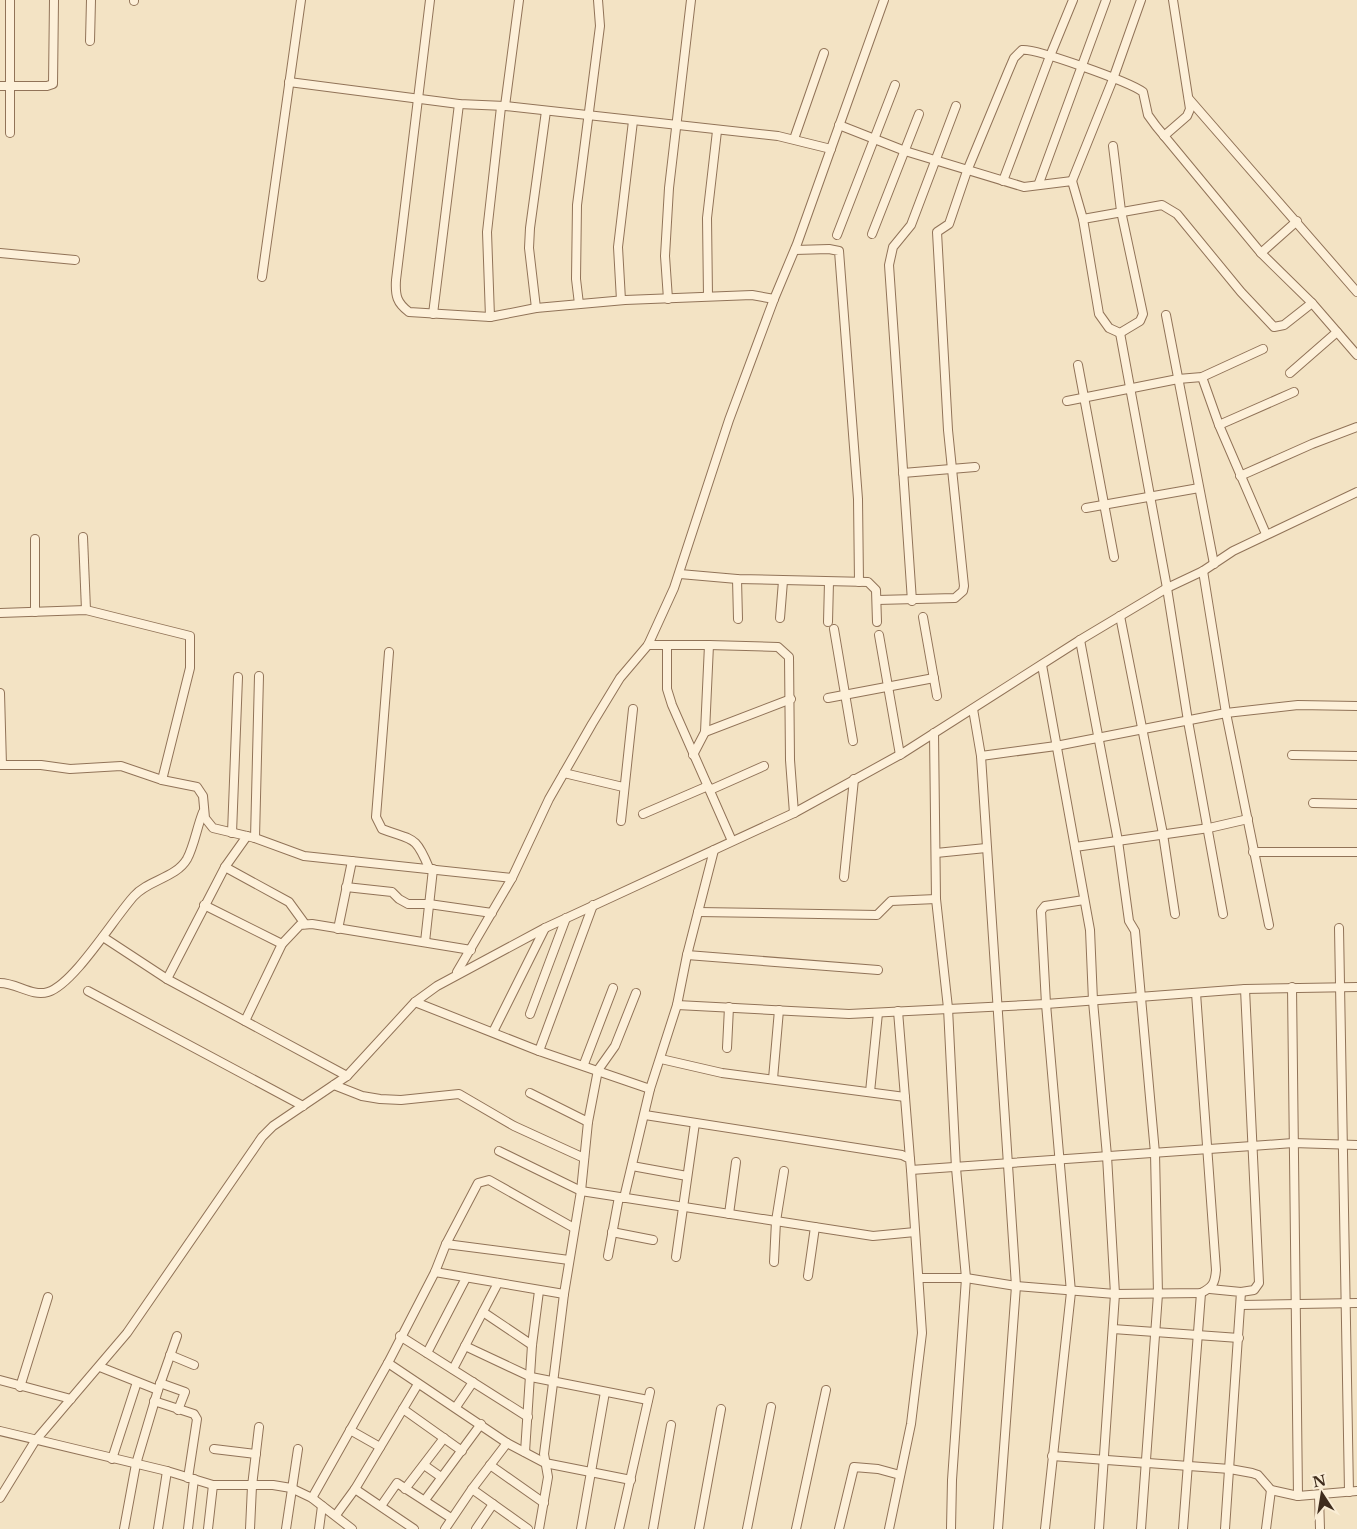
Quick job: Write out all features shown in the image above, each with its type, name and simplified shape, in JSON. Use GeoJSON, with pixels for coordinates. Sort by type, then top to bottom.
{"type":"FeatureCollection","features":[{"type":"Feature","properties":{"kind":"street"},"geometry":{"type":"LineString","coordinates":[[10,0],[10,133]]}},
{"type":"Feature","properties":{"kind":"street"},"geometry":{"type":"LineString","coordinates":[[0,86],[51,86],[53,84],[54,0]]}},
{"type":"Feature","properties":{"kind":"street"},"geometry":{"type":"LineString","coordinates":[[90,41],[91,0]]}},
{"type":"Feature","properties":{"kind":"street"},"geometry":{"type":"LineString","coordinates":[[262,276],[300,0]]}},
{"type":"Feature","properties":{"kind":"street"},"geometry":{"type":"LineString","coordinates":[[430,0],[395,295],[400,305],[409,312],[490,317],[536,308],[621,300],[752,295],[774,299]]}},
{"type":"Feature","properties":{"kind":"street"},"geometry":{"type":"LineString","coordinates":[[490,317],[486,232],[519,0]]}},
{"type":"Feature","properties":{"kind":"street"},"geometry":{"type":"LineString","coordinates":[[579,304],[576,279],[577,205],[590,116],[600,26],[598,0]]}},
{"type":"Feature","properties":{"kind":"street"},"geometry":{"type":"LineString","coordinates":[[668,299],[666,247],[674,126],[692,0]]}},
{"type":"Feature","properties":{"kind":"street"},"geometry":{"type":"LineString","coordinates":[[456,974],[512,878],[564,773],[620,678],[648,645],[680,574],[730,420],[774,299],[795,250],[884,0]]}},
{"type":"Feature","properties":{"kind":"street"},"geometry":{"type":"LineString","coordinates":[[1003,181],[1073,0]]}},
{"type":"Feature","properties":{"kind":"street"},"geometry":{"type":"LineString","coordinates":[[1039,183],[1106,0]]}},
{"type":"Feature","properties":{"kind":"street"},"geometry":{"type":"LineString","coordinates":[[1120,333],[1109,328],[1099,314],[1083,219],[1072,181],[1113,79],[1141,0]]}},
{"type":"Feature","properties":{"kind":"street"},"geometry":{"type":"LineString","coordinates":[[1164,136],[1187,116],[1190,109],[1173,0]]}},
{"type":"Feature","properties":{"kind":"street"},"geometry":{"type":"LineString","coordinates":[[877,600],[912,601],[955,598],[963,591],[952,469],[937,232],[948,224],[967,171],[1017,53],[1026,49],[1050,56],[1143,92],[1148,114],[1164,136],[1260,253],[1312,303],[1357,355]]}},
{"type":"Feature","properties":{"kind":"street"},"geometry":{"type":"LineString","coordinates":[[794,139],[824,53]]}},
{"type":"Feature","properties":{"kind":"street"},"geometry":{"type":"LineString","coordinates":[[289,82],[459,104],[503,106],[794,139],[831,149]]}},
{"type":"Feature","properties":{"kind":"street"},"geometry":{"type":"LineString","coordinates":[[837,236],[896,85]]}},
{"type":"Feature","properties":{"kind":"street"},"geometry":{"type":"LineString","coordinates":[[1189,99],[1357,292]]}},
{"type":"Feature","properties":{"kind":"street"},"geometry":{"type":"LineString","coordinates":[[433,314],[459,104]]}},
{"type":"Feature","properties":{"kind":"street"},"geometry":{"type":"LineString","coordinates":[[912,601],[889,265],[893,247],[911,225],[937,161],[956,106]]}},
{"type":"Feature","properties":{"kind":"street"},"geometry":{"type":"LineString","coordinates":[[536,308],[529,248],[530,228],[546,111]]}},
{"type":"Feature","properties":{"kind":"street"},"geometry":{"type":"LineString","coordinates":[[872,234],[919,114]]}},
{"type":"Feature","properties":{"kind":"street"},"geometry":{"type":"LineString","coordinates":[[621,300],[618,247],[633,121]]}},
{"type":"Feature","properties":{"kind":"street"},"geometry":{"type":"LineString","coordinates":[[839,124],[905,151],[1024,187],[1032,187],[1039,183],[1072,181]]}},
{"type":"Feature","properties":{"kind":"street"},"geometry":{"type":"LineString","coordinates":[[708,296],[707,218],[717,131]]}},
{"type":"Feature","properties":{"kind":"street"},"geometry":{"type":"LineString","coordinates":[[1113,146],[1121,211],[1143,314],[1140,321],[1120,333]]}},
{"type":"Feature","properties":{"kind":"street"},"geometry":{"type":"LineString","coordinates":[[1083,219],[1162,205],[1172,209],[1274,327],[1284,326],[1312,303]]}},
{"type":"Feature","properties":{"kind":"street"},"geometry":{"type":"LineString","coordinates":[[1260,253],[1297,221]]}},
{"type":"Feature","properties":{"kind":"street"},"geometry":{"type":"LineString","coordinates":[[795,250],[829,249],[839,252],[858,498],[860,582]]}},
{"type":"Feature","properties":{"kind":"street"},"geometry":{"type":"LineString","coordinates":[[0,254],[75,260]]}},
{"type":"Feature","properties":{"kind":"street"},"geometry":{"type":"LineString","coordinates":[[1166,315],[1214,564]]}},
{"type":"Feature","properties":{"kind":"street"},"geometry":{"type":"LineString","coordinates":[[1290,373],[1337,332]]}},
{"type":"Feature","properties":{"kind":"street"},"geometry":{"type":"LineString","coordinates":[[1120,333],[1224,914]]}},
{"type":"Feature","properties":{"kind":"street"},"geometry":{"type":"LineString","coordinates":[[1068,401],[1131,390],[1178,379],[1202,377],[1263,349]]}},
{"type":"Feature","properties":{"kind":"street"},"geometry":{"type":"LineString","coordinates":[[1078,365],[1114,558]]}},
{"type":"Feature","properties":{"kind":"street"},"geometry":{"type":"LineString","coordinates":[[1202,377],[1219,426],[1266,534]]}},
{"type":"Feature","properties":{"kind":"street"},"geometry":{"type":"LineString","coordinates":[[1219,426],[1294,392]]}},
{"type":"Feature","properties":{"kind":"street"},"geometry":{"type":"LineString","coordinates":[[1240,476],[1312,444],[1357,427]]}},
{"type":"Feature","properties":{"kind":"street"},"geometry":{"type":"LineString","coordinates":[[903,473],[975,467]]}},
{"type":"Feature","properties":{"kind":"street"},"geometry":{"type":"LineString","coordinates":[[1086,508],[1199,488]]}},
{"type":"Feature","properties":{"kind":"street"},"geometry":{"type":"LineString","coordinates":[[0,1498],[35,1440],[100,1367],[127,1333],[262,1137],[273,1126],[346,1076],[415,1002],[456,974],[545,928],[794,813],[900,755],[1080,640],[1167,588],[1203,571],[1233,551],[1266,534],[1357,492]]}},
{"type":"Feature","properties":{"kind":"street"},"geometry":{"type":"LineString","coordinates":[[83,537],[86,610]]}},
{"type":"Feature","properties":{"kind":"street"},"geometry":{"type":"LineString","coordinates":[[35,539],[35,612]]}},
{"type":"Feature","properties":{"kind":"street"},"geometry":{"type":"LineString","coordinates":[[1203,571],[1226,713],[1269,925]]}},
{"type":"Feature","properties":{"kind":"street"},"geometry":{"type":"LineString","coordinates":[[680,574],[737,580],[860,582],[872,584],[876,590],[877,622]]}},
{"type":"Feature","properties":{"kind":"street"},"geometry":{"type":"LineString","coordinates":[[737,580],[738,619]]}},
{"type":"Feature","properties":{"kind":"street"},"geometry":{"type":"LineString","coordinates":[[780,618],[783,581]]}},
{"type":"Feature","properties":{"kind":"street"},"geometry":{"type":"LineString","coordinates":[[828,622],[829,582]]}},
{"type":"Feature","properties":{"kind":"street"},"geometry":{"type":"LineString","coordinates":[[0,613],[86,610],[190,636],[190,668],[162,780]]}},
{"type":"Feature","properties":{"kind":"street"},"geometry":{"type":"LineString","coordinates":[[1120,616],[1163,834],[1175,914]]}},
{"type":"Feature","properties":{"kind":"street"},"geometry":{"type":"LineString","coordinates":[[923,617],[937,696]]}},
{"type":"Feature","properties":{"kind":"street"},"geometry":{"type":"LineString","coordinates":[[834,629],[853,741]]}},
{"type":"Feature","properties":{"kind":"street"},"geometry":{"type":"LineString","coordinates":[[880,635],[900,755]]}},
{"type":"Feature","properties":{"kind":"street"},"geometry":{"type":"LineString","coordinates":[[1080,640],[1097,738],[1118,841],[1129,920],[1135,932],[1155,1152],[1158,1294],[1141,1529]]}},
{"type":"Feature","properties":{"kind":"street"},"geometry":{"type":"LineString","coordinates":[[648,645],[778,647],[784,650],[791,664],[790,760],[794,813]]}},
{"type":"Feature","properties":{"kind":"street"},"geometry":{"type":"LineString","coordinates":[[693,755],[705,732],[709,645]]}},
{"type":"Feature","properties":{"kind":"street"},"geometry":{"type":"LineString","coordinates":[[667,646],[667,689],[693,755],[732,841]]}},
{"type":"Feature","properties":{"kind":"street"},"geometry":{"type":"LineString","coordinates":[[389,652],[376,817],[382,829],[408,836],[418,844],[431,869],[425,942]]}},
{"type":"Feature","properties":{"kind":"street"},"geometry":{"type":"LineString","coordinates":[[1042,665],[1090,930],[1093,1000],[1107,1156],[1115,1294],[1099,1529]]}},
{"type":"Feature","properties":{"kind":"street"},"geometry":{"type":"LineString","coordinates":[[167,979],[225,867],[251,838],[259,676]]}},
{"type":"Feature","properties":{"kind":"street"},"geometry":{"type":"LineString","coordinates":[[232,832],[238,677]]}},
{"type":"Feature","properties":{"kind":"street"},"geometry":{"type":"LineString","coordinates":[[828,698],[934,678]]}},
{"type":"Feature","properties":{"kind":"street"},"geometry":{"type":"LineString","coordinates":[[0,693],[1,765],[41,765],[70,769],[121,766],[162,780],[197,787],[203,796],[205,818],[213,828],[232,832],[304,856],[512,878]]}},
{"type":"Feature","properties":{"kind":"street"},"geometry":{"type":"LineString","coordinates":[[705,732],[791,699]]}},
{"type":"Feature","properties":{"kind":"street"},"geometry":{"type":"LineString","coordinates":[[981,756],[1056,746],[1226,713],[1298,705],[1357,706]]}},
{"type":"Feature","properties":{"kind":"street"},"geometry":{"type":"LineString","coordinates":[[973,708],[981,756],[1016,1286],[998,1529]]}},
{"type":"Feature","properties":{"kind":"street"},"geometry":{"type":"LineString","coordinates":[[620,821],[634,709]]}},
{"type":"Feature","properties":{"kind":"street"},"geometry":{"type":"LineString","coordinates":[[934,733],[936,899],[948,1008],[956,1168],[966,1278],[952,1480],[951,1529]]}},
{"type":"Feature","properties":{"kind":"street"},"geometry":{"type":"LineString","coordinates":[[1292,755],[1357,756]]}},
{"type":"Feature","properties":{"kind":"street"},"geometry":{"type":"LineString","coordinates":[[643,814],[764,766]]}},
{"type":"Feature","properties":{"kind":"street"},"geometry":{"type":"LineString","coordinates":[[564,773],[623,787]]}},
{"type":"Feature","properties":{"kind":"street"},"geometry":{"type":"LineString","coordinates":[[844,877],[854,779]]}},
{"type":"Feature","properties":{"kind":"street"},"geometry":{"type":"LineString","coordinates":[[1313,803],[1357,804]]}},
{"type":"Feature","properties":{"kind":"street"},"geometry":{"type":"LineString","coordinates":[[0,983],[17,985],[35,993],[54,989],[62,984],[103,937],[133,896],[146,884],[176,870],[187,860],[203,810]]}},
{"type":"Feature","properties":{"kind":"street"},"geometry":{"type":"LineString","coordinates":[[1074,848],[1209,828],[1248,820]]}},
{"type":"Feature","properties":{"kind":"street"},"geometry":{"type":"LineString","coordinates":[[936,853],[986,848]]}},
{"type":"Feature","properties":{"kind":"street"},"geometry":{"type":"LineString","coordinates":[[608,1256],[612,1232],[632,1166],[650,1089],[678,1005],[687,955],[714,850]]}},
{"type":"Feature","properties":{"kind":"street"},"geometry":{"type":"LineString","coordinates":[[1254,852],[1357,852]]}},
{"type":"Feature","properties":{"kind":"street"},"geometry":{"type":"LineString","coordinates":[[338,929],[352,861]]}},
{"type":"Feature","properties":{"kind":"street"},"geometry":{"type":"LineString","coordinates":[[225,867],[289,902],[305,924]]}},
{"type":"Feature","properties":{"kind":"street"},"geometry":{"type":"LineString","coordinates":[[346,887],[392,892],[399,900],[408,904],[429,904],[492,913]]}},
{"type":"Feature","properties":{"kind":"street"},"geometry":{"type":"LineString","coordinates":[[698,912],[876,914],[891,901],[936,899]]}},
{"type":"Feature","properties":{"kind":"street"},"geometry":{"type":"LineString","coordinates":[[1045,1529],[1070,1292],[1046,1004],[1041,911],[1045,906],[1084,900]]}},
{"type":"Feature","properties":{"kind":"street"},"geometry":{"type":"LineString","coordinates":[[204,905],[282,944]]}},
{"type":"Feature","properties":{"kind":"street"},"geometry":{"type":"LineString","coordinates":[[539,1051],[593,905]]}},
{"type":"Feature","properties":{"kind":"street"},"geometry":{"type":"LineString","coordinates":[[530,1014],[566,918]]}},
{"type":"Feature","properties":{"kind":"street"},"geometry":{"type":"LineString","coordinates":[[245,1021],[282,944],[300,925],[305,924],[471,950]]}},
{"type":"Feature","properties":{"kind":"street"},"geometry":{"type":"LineString","coordinates":[[493,1032],[545,928]]}},
{"type":"Feature","properties":{"kind":"street"},"geometry":{"type":"LineString","coordinates":[[1052,1456],[1230,1469],[1258,1476],[1271,1490],[1298,1496],[1319,1496],[1353,1491],[1342,1145],[1339,928]]}},
{"type":"Feature","properties":{"kind":"street"},"geometry":{"type":"LineString","coordinates":[[103,937],[167,979],[346,1076]]}},
{"type":"Feature","properties":{"kind":"street"},"geometry":{"type":"LineString","coordinates":[[687,955],[878,970]]}},
{"type":"Feature","properties":{"kind":"street"},"geometry":{"type":"LineString","coordinates":[[1292,987],[1298,1496]]}},
{"type":"Feature","properties":{"kind":"street"},"geometry":{"type":"LineString","coordinates":[[678,1005],[849,1014],[1046,1004],[1142,995],[1245,989],[1357,987]]}},
{"type":"Feature","properties":{"kind":"street"},"geometry":{"type":"LineString","coordinates":[[584,1064],[613,988]]}},
{"type":"Feature","properties":{"kind":"street"},"geometry":{"type":"LineString","coordinates":[[1210,1288],[1241,1292],[1254,1290],[1259,1283],[1245,989]]}},
{"type":"Feature","properties":{"kind":"street"},"geometry":{"type":"LineString","coordinates":[[88,991],[302,1106]]}},
{"type":"Feature","properties":{"kind":"street"},"geometry":{"type":"LineString","coordinates":[[539,1529],[548,1477],[545,1463],[553,1382],[564,1294],[581,1191],[588,1122],[598,1070],[615,1046],[636,993]]}},
{"type":"Feature","properties":{"kind":"street"},"geometry":{"type":"LineString","coordinates":[[920,1278],[966,1278],[1070,1292],[1115,1294],[1201,1293],[1214,1284],[1216,1270],[1196,993]]}},
{"type":"Feature","properties":{"kind":"street"},"geometry":{"type":"LineString","coordinates":[[415,1002],[539,1051],[584,1064],[650,1089]]}},
{"type":"Feature","properties":{"kind":"street"},"geometry":{"type":"LineString","coordinates":[[728,1048],[729,1007]]}},
{"type":"Feature","properties":{"kind":"street"},"geometry":{"type":"LineString","coordinates":[[773,1080],[780,1010]]}},
{"type":"Feature","properties":{"kind":"street"},"geometry":{"type":"LineString","coordinates":[[889,1529],[919,1364],[922,1333],[920,1278],[898,1011]]}},
{"type":"Feature","properties":{"kind":"street"},"geometry":{"type":"LineString","coordinates":[[870,1092],[878,1012]]}},
{"type":"Feature","properties":{"kind":"street"},"geometry":{"type":"LineString","coordinates":[[661,1059],[722,1073],[905,1097]]}},
{"type":"Feature","properties":{"kind":"street"},"geometry":{"type":"LineString","coordinates":[[334,1085],[362,1096],[380,1099],[401,1100],[459,1094],[514,1126],[584,1158]]}},
{"type":"Feature","properties":{"kind":"street"},"geometry":{"type":"LineString","coordinates":[[530,1093],[588,1122]]}},
{"type":"Feature","properties":{"kind":"street"},"geometry":{"type":"LineString","coordinates":[[645,1115],[884,1152],[910,1159]]}},
{"type":"Feature","properties":{"kind":"street"},"geometry":{"type":"LineString","coordinates":[[676,1257],[695,1123]]}},
{"type":"Feature","properties":{"kind":"street"},"geometry":{"type":"LineString","coordinates":[[911,1170],[1252,1146],[1293,1144],[1357,1146]]}},
{"type":"Feature","properties":{"kind":"street"},"geometry":{"type":"LineString","coordinates":[[499,1152],[581,1191],[873,1236],[915,1232]]}},
{"type":"Feature","properties":{"kind":"street"},"geometry":{"type":"LineString","coordinates":[[729,1214],[736,1162]]}},
{"type":"Feature","properties":{"kind":"street"},"geometry":{"type":"LineString","coordinates":[[632,1166],[687,1176]]}},
{"type":"Feature","properties":{"kind":"street"},"geometry":{"type":"LineString","coordinates":[[774,1262],[776,1221],[784,1171]]}},
{"type":"Feature","properties":{"kind":"street"},"geometry":{"type":"LineString","coordinates":[[312,1498],[388,1363],[478,1183],[485,1180],[574,1228]]}},
{"type":"Feature","properties":{"kind":"street"},"geometry":{"type":"LineString","coordinates":[[808,1276],[815,1227]]}},
{"type":"Feature","properties":{"kind":"street"},"geometry":{"type":"LineString","coordinates":[[612,1232],[653,1240]]}},
{"type":"Feature","properties":{"kind":"street"},"geometry":{"type":"LineString","coordinates":[[446,1244],[569,1260]]}},
{"type":"Feature","properties":{"kind":"street"},"geometry":{"type":"LineString","coordinates":[[435,1272],[564,1294]]}},
{"type":"Feature","properties":{"kind":"street"},"geometry":{"type":"LineString","coordinates":[[426,1353],[466,1278]]}},
{"type":"Feature","properties":{"kind":"street"},"geometry":{"type":"LineString","coordinates":[[453,1369],[498,1283]]}},
{"type":"Feature","properties":{"kind":"street"},"geometry":{"type":"LineString","coordinates":[[525,1452],[532,1345],[539,1291]]}},
{"type":"Feature","properties":{"kind":"street"},"geometry":{"type":"LineString","coordinates":[[1225,1529],[1241,1292]]}},
{"type":"Feature","properties":{"kind":"street"},"geometry":{"type":"LineString","coordinates":[[1184,1529],[1201,1293]]}},
{"type":"Feature","properties":{"kind":"street"},"geometry":{"type":"LineString","coordinates":[[20,1386],[48,1297]]}},
{"type":"Feature","properties":{"kind":"street"},"geometry":{"type":"LineString","coordinates":[[1241,1304],[1357,1303]]}},
{"type":"Feature","properties":{"kind":"street"},"geometry":{"type":"LineString","coordinates":[[483,1312],[532,1345]]}},
{"type":"Feature","properties":{"kind":"street"},"geometry":{"type":"LineString","coordinates":[[1113,1329],[1239,1338]]}},
{"type":"Feature","properties":{"kind":"street"},"geometry":{"type":"LineString","coordinates":[[124,1529],[136,1464],[154,1401],[177,1336]]}},
{"type":"Feature","properties":{"kind":"street"},"geometry":{"type":"LineString","coordinates":[[400,1336],[528,1417]]}},
{"type":"Feature","properties":{"kind":"street"},"geometry":{"type":"LineString","coordinates":[[466,1346],[530,1377],[648,1400]]}},
{"type":"Feature","properties":{"kind":"street"},"geometry":{"type":"LineString","coordinates":[[170,1356],[194,1365]]}},
{"type":"Feature","properties":{"kind":"street"},"geometry":{"type":"LineString","coordinates":[[388,1363],[507,1443],[545,1463],[631,1480]]}},
{"type":"Feature","properties":{"kind":"street"},"geometry":{"type":"LineString","coordinates":[[100,1367],[137,1382],[185,1392],[178,1410]]}},
{"type":"Feature","properties":{"kind":"street"},"geometry":{"type":"LineString","coordinates":[[0,1380],[71,1399]]}},
{"type":"Feature","properties":{"kind":"street"},"geometry":{"type":"LineString","coordinates":[[112,1459],[137,1382]]}},
{"type":"Feature","properties":{"kind":"street"},"geometry":{"type":"LineString","coordinates":[[456,1407],[473,1382]]}},
{"type":"Feature","properties":{"kind":"street"},"geometry":{"type":"LineString","coordinates":[[336,1515],[355,1488],[418,1384]]}},
{"type":"Feature","properties":{"kind":"street"},"geometry":{"type":"LineString","coordinates":[[796,1529],[826,1390]]}},
{"type":"Feature","properties":{"kind":"street"},"geometry":{"type":"LineString","coordinates":[[581,1529],[605,1392]]}},
{"type":"Feature","properties":{"kind":"street"},"geometry":{"type":"LineString","coordinates":[[620,1529],[650,1392]]}},
{"type":"Feature","properties":{"kind":"street"},"geometry":{"type":"LineString","coordinates":[[154,1401],[194,1414],[197,1419],[188,1529]]}},
{"type":"Feature","properties":{"kind":"street"},"geometry":{"type":"LineString","coordinates":[[747,1529],[771,1407]]}},
{"type":"Feature","properties":{"kind":"street"},"geometry":{"type":"LineString","coordinates":[[403,1409],[462,1451]]}},
{"type":"Feature","properties":{"kind":"street"},"geometry":{"type":"LineString","coordinates":[[699,1529],[721,1409]]}},
{"type":"Feature","properties":{"kind":"street"},"geometry":{"type":"LineString","coordinates":[[425,1500],[481,1424]]}},
{"type":"Feature","properties":{"kind":"street"},"geometry":{"type":"LineString","coordinates":[[652,1529],[671,1424]]}},
{"type":"Feature","properties":{"kind":"street"},"geometry":{"type":"LineString","coordinates":[[250,1529],[252,1486],[259,1427]]}},
{"type":"Feature","properties":{"kind":"street"},"geometry":{"type":"LineString","coordinates":[[350,1430],[380,1447]]}},
{"type":"Feature","properties":{"kind":"street"},"geometry":{"type":"LineString","coordinates":[[0,1431],[167,1471],[213,1485],[273,1485],[291,1488],[312,1498],[352,1529]]}},
{"type":"Feature","properties":{"kind":"street"},"geometry":{"type":"LineString","coordinates":[[406,1489],[444,1438]]}},
{"type":"Feature","properties":{"kind":"street"},"geometry":{"type":"LineString","coordinates":[[445,1529],[472,1488],[507,1443]]}},
{"type":"Feature","properties":{"kind":"street"},"geometry":{"type":"LineString","coordinates":[[214,1449],[256,1454]]}},
{"type":"Feature","properties":{"kind":"street"},"geometry":{"type":"LineString","coordinates":[[286,1529],[298,1449]]}},
{"type":"Feature","properties":{"kind":"street"},"geometry":{"type":"LineString","coordinates":[[424,1465],[441,1478]]}},
{"type":"Feature","properties":{"kind":"street"},"geometry":{"type":"LineString","coordinates":[[490,1465],[544,1503]]}},
{"type":"Feature","properties":{"kind":"street"},"geometry":{"type":"LineString","coordinates":[[839,1529],[854,1467],[878,1469],[900,1475]]}},
{"type":"Feature","properties":{"kind":"street"},"geometry":{"type":"LineString","coordinates":[[158,1529],[167,1471]]}},
{"type":"Feature","properties":{"kind":"street"},"geometry":{"type":"LineString","coordinates":[[381,1506],[395,1484],[425,1500],[451,1518]]}},
{"type":"Feature","properties":{"kind":"street"},"geometry":{"type":"LineString","coordinates":[[208,1529],[213,1485]]}},
{"type":"Feature","properties":{"kind":"street"},"geometry":{"type":"LineString","coordinates":[[355,1488],[414,1529]]}},
{"type":"Feature","properties":{"kind":"street"},"geometry":{"type":"LineString","coordinates":[[472,1488],[528,1529]]}},
{"type":"Feature","properties":{"kind":"street"},"geometry":{"type":"LineString","coordinates":[[1266,1529],[1271,1490]]}},
{"type":"Feature","properties":{"kind":"street"},"geometry":{"type":"LineString","coordinates":[[1319,1496],[1320,1529]]}},
{"type":"Feature","properties":{"kind":"street"},"geometry":{"type":"LineString","coordinates":[[476,1529],[493,1504]]}},
{"type":"Feature","properties":{"kind":"street"},"geometry":{"type":"LineString","coordinates":[[319,1529],[322,1506]]}}]}
